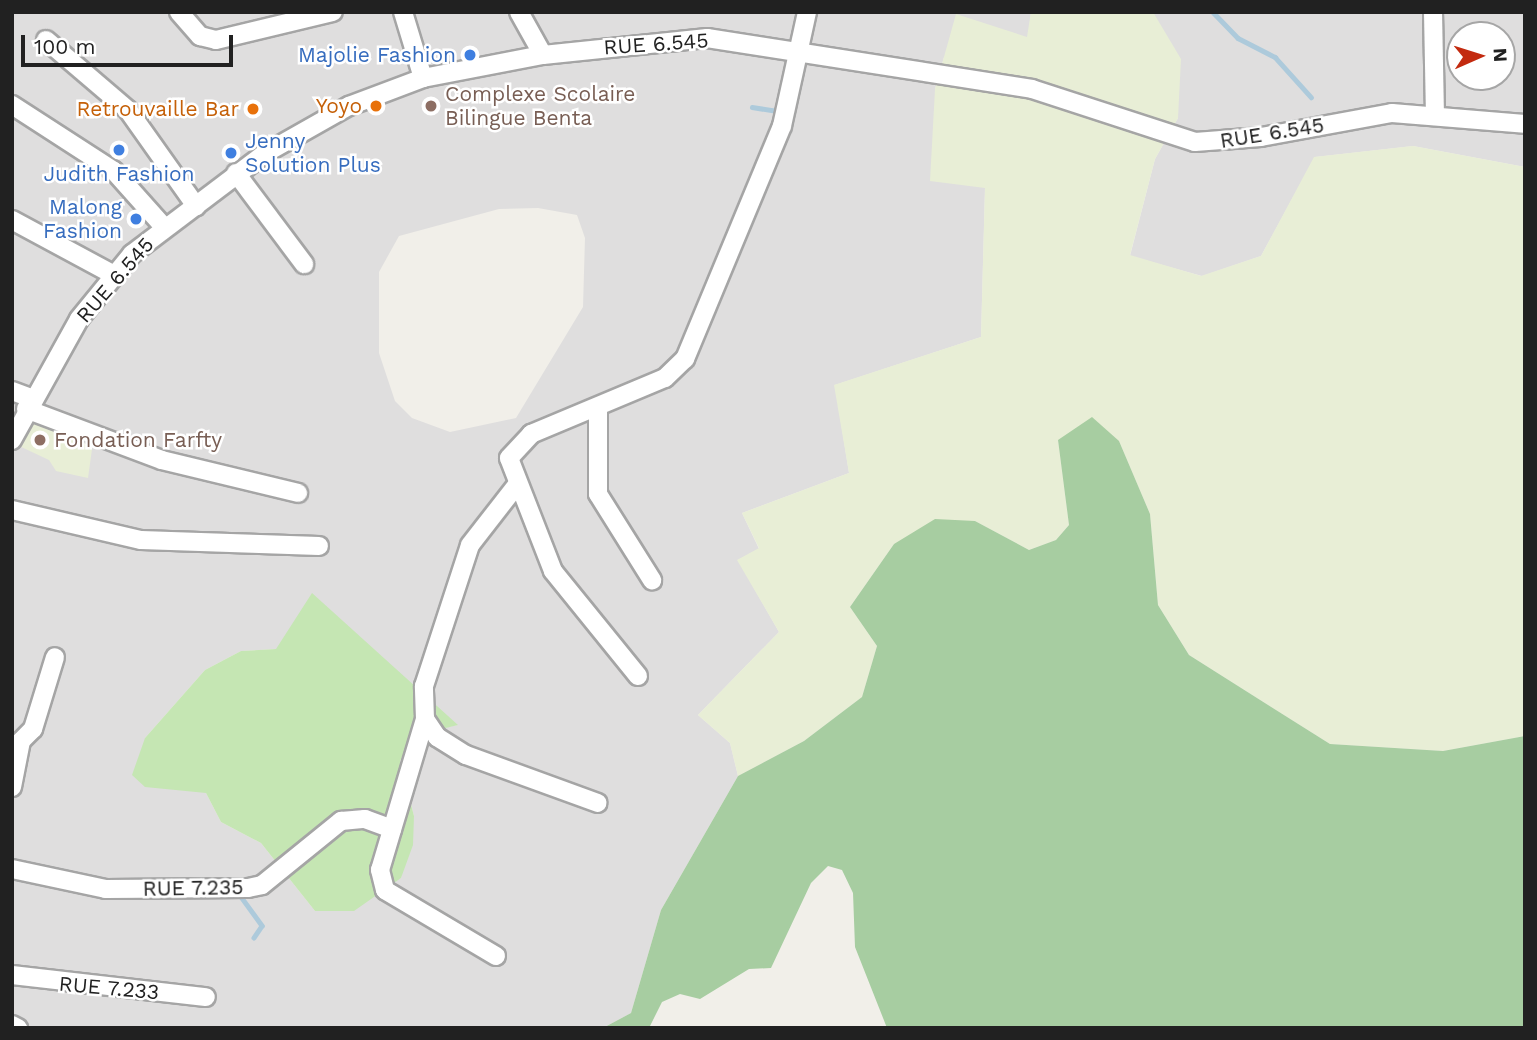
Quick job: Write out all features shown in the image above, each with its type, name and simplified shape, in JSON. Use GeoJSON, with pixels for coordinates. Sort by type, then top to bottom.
{"type":"FeatureCollection","features":[{"type":"Feature","properties":{"kind":"street"},"geometry":{"type":"LineString","coordinates":[[179,12],[200,36],[216,40],[333,12]]}},
{"type":"Feature","properties":{"kind":"street"},"geometry":{"type":"LineString","coordinates":[[403,12],[423,79]]}},
{"type":"Feature","properties":{"kind":"street"},"geometry":{"type":"LineString","coordinates":[[519,12],[543,55]]}},
{"type":"Feature","properties":{"kind":"street"},"geometry":{"type":"LineString","coordinates":[[638,676],[552,571],[516,486],[509,458],[519,441],[665,378],[685,359],[782,126],[802,54],[807,12]]}},
{"type":"Feature","properties":{"kind":"street"},"geometry":{"type":"LineString","coordinates":[[1433,12],[1435,116]]}},
{"type":"Feature","properties":{"kind":"street","name":"RUE 6.545"},"geometry":{"type":"LineString","coordinates":[[12,440],[29,404],[79,319],[114,275],[164,227],[196,206],[236,173],[349,106],[423,79],[543,55],[707,38],[1032,89],[1195,142],[1261,138],[1392,113],[1525,124]]}},
{"type":"Feature","properties":{"kind":"street"},"geometry":{"type":"LineString","coordinates":[[46,40],[128,110],[196,206]]}},
{"type":"Feature","properties":{"kind":"street"},"geometry":{"type":"LineString","coordinates":[[12,105],[114,172],[164,227]]}},
{"type":"Feature","properties":{"kind":"street"},"geometry":{"type":"LineString","coordinates":[[236,173],[304,264]]}},
{"type":"Feature","properties":{"kind":"street"},"geometry":{"type":"LineString","coordinates":[[12,220],[114,275]]}},
{"type":"Feature","properties":{"kind":"street"},"geometry":{"type":"LineString","coordinates":[[12,391],[29,404],[162,460],[298,493]]}},
{"type":"Feature","properties":{"kind":"street"},"geometry":{"type":"LineString","coordinates":[[598,407],[598,494],[652,580]]}},
{"type":"Feature","properties":{"kind":"street"},"geometry":{"type":"LineString","coordinates":[[496,956],[382,886],[393,829],[425,719],[424,685],[470,545],[516,486]]}},
{"type":"Feature","properties":{"kind":"street"},"geometry":{"type":"LineString","coordinates":[[12,510],[141,540],[318,546]]}},
{"type":"Feature","properties":{"kind":"street"},"geometry":{"type":"LineString","coordinates":[[12,787],[17,740],[33,729],[55,657]]}},
{"type":"Feature","properties":{"kind":"street"},"geometry":{"type":"LineString","coordinates":[[425,719],[437,737],[466,755],[598,803]]}},
{"type":"Feature","properties":{"kind":"street","name":"RUE 7.235"},"geometry":{"type":"LineString","coordinates":[[12,869],[106,889],[247,888],[262,885],[341,821],[365,819],[393,829]]}},
{"type":"Feature","properties":{"kind":"street","name":"RUE 7.233"},"geometry":{"type":"LineString","coordinates":[[12,975],[206,997]]}},
{"type":"Feature","properties":{"kind":"street"},"geometry":{"type":"LineString","coordinates":[[12,1025],[18,1028]]}},
{"type":"Feature","properties":{"kind":"shaded area"},"geometry":{"type":"Polygon","coordinates":[[[12,12],[1031,12],[1028,37],[944,57],[935,89],[985,188],[981,337],[835,385],[849,473],[742,513],[759,549],[738,560],[779,632],[698,715],[730,743],[738,776],[661,910],[631,1013],[603,1028],[12,1028],[12,12]],[[538,208],[499,209],[399,236],[379,272],[379,353],[395,401],[412,418],[450,432],[516,418],[583,307],[585,238],[577,215],[538,208]],[[276,649],[241,651],[205,670],[145,738],[206,793],[221,822],[261,843],[315,911],[401,878],[414,816],[400,761],[413,735],[457,725],[276,649]]]}},
{"type":"Feature","properties":{"kind":"shaded area"},"geometry":{"type":"Polygon","coordinates":[[[1153,12],[1525,12],[1525,167],[1413,146],[1315,157],[1261,256],[1202,276],[1130,256],[1155,159],[1178,118],[1153,12]]]}},
{"type":"Feature","properties":{"kind":"green space"},"geometry":{"type":"Polygon","coordinates":[[[1031,12],[1153,12],[1181,59],[1178,118],[1155,159],[1130,255],[1201,276],[1261,256],[1314,157],[1413,146],[1525,167],[1525,736],[1443,751],[1330,744],[1189,655],[1158,605],[1150,514],[1119,441],[1058,440],[1069,525],[1056,540],[1029,550],[975,521],[894,544],[850,607],[877,646],[862,697],[804,741],[738,776],[730,743],[698,715],[779,632],[737,560],[759,548],[742,513],[849,473],[834,385],[981,337],[985,188],[930,181],[935,89],[956,14],[1027,37],[1031,12]]]}},
{"type":"Feature","properties":{"kind":"green space"},"geometry":{"type":"Polygon","coordinates":[[[1092,417],[1119,441],[1150,514],[1158,605],[1189,655],[1330,744],[1443,751],[1525,736],[1525,1028],[887,1028],[855,947],[853,893],[842,870],[828,866],[811,883],[771,968],[749,969],[700,999],[680,994],[662,1002],[649,1028],[603,1028],[631,1013],[661,910],[738,776],[804,741],[862,697],[877,646],[850,607],[894,544],[935,519],[975,521],[1029,550],[1056,540],[1069,525],[1058,440],[1092,417]]]}},
{"type":"Feature","properties":{"kind":"green space"},"geometry":{"type":"Polygon","coordinates":[[[35,422],[93,442],[88,478],[56,471],[49,460],[17,445],[27,423],[35,422]]]}},
{"type":"Feature","properties":{"kind":"green space"},"geometry":{"type":"Polygon","coordinates":[[[312,593],[458,725],[413,736],[400,761],[414,816],[413,845],[401,878],[354,911],[315,911],[261,843],[221,822],[206,793],[145,787],[132,775],[145,738],[205,670],[241,651],[276,649],[312,593]]]}},
{"type":"Feature","properties":{"kind":"waterway"},"geometry":{"type":"LineString","coordinates":[[1213,12],[1238,38],[1275,57],[1311,97]]}},
{"type":"Feature","properties":{"kind":"waterway"},"geometry":{"type":"LineString","coordinates":[[752,107],[782,112]]}},
{"type":"Feature","properties":{"kind":"waterway"},"geometry":{"type":"LineString","coordinates":[[242,898],[262,926],[254,938]]}},
{"type":"Feature","properties":{"kind":"place","name":"Majolie Fashion"},"geometry":{"type":"Point","coordinates":[470,55]}},
{"type":"Feature","properties":{"kind":"place","name":"Yoyo"},"geometry":{"type":"Point","coordinates":[376,106]}},
{"type":"Feature","properties":{"kind":"place","name":"Complexe Scolaire Bilingue Benta"},"geometry":{"type":"Point","coordinates":[431,106]}},
{"type":"Feature","properties":{"kind":"place","name":"Retrouvaille Bar"},"geometry":{"type":"Point","coordinates":[253,109]}},
{"type":"Feature","properties":{"kind":"place","name":"Judith Fashion"},"geometry":{"type":"Point","coordinates":[119,150]}},
{"type":"Feature","properties":{"kind":"place","name":"Jenny Solution Plus"},"geometry":{"type":"Point","coordinates":[231,153]}},
{"type":"Feature","properties":{"kind":"place","name":"Malong Fashion"},"geometry":{"type":"Point","coordinates":[136,219]}},
{"type":"Feature","properties":{"kind":"place","name":"Fondation Farfty"},"geometry":{"type":"Point","coordinates":[40,440]}}]}
